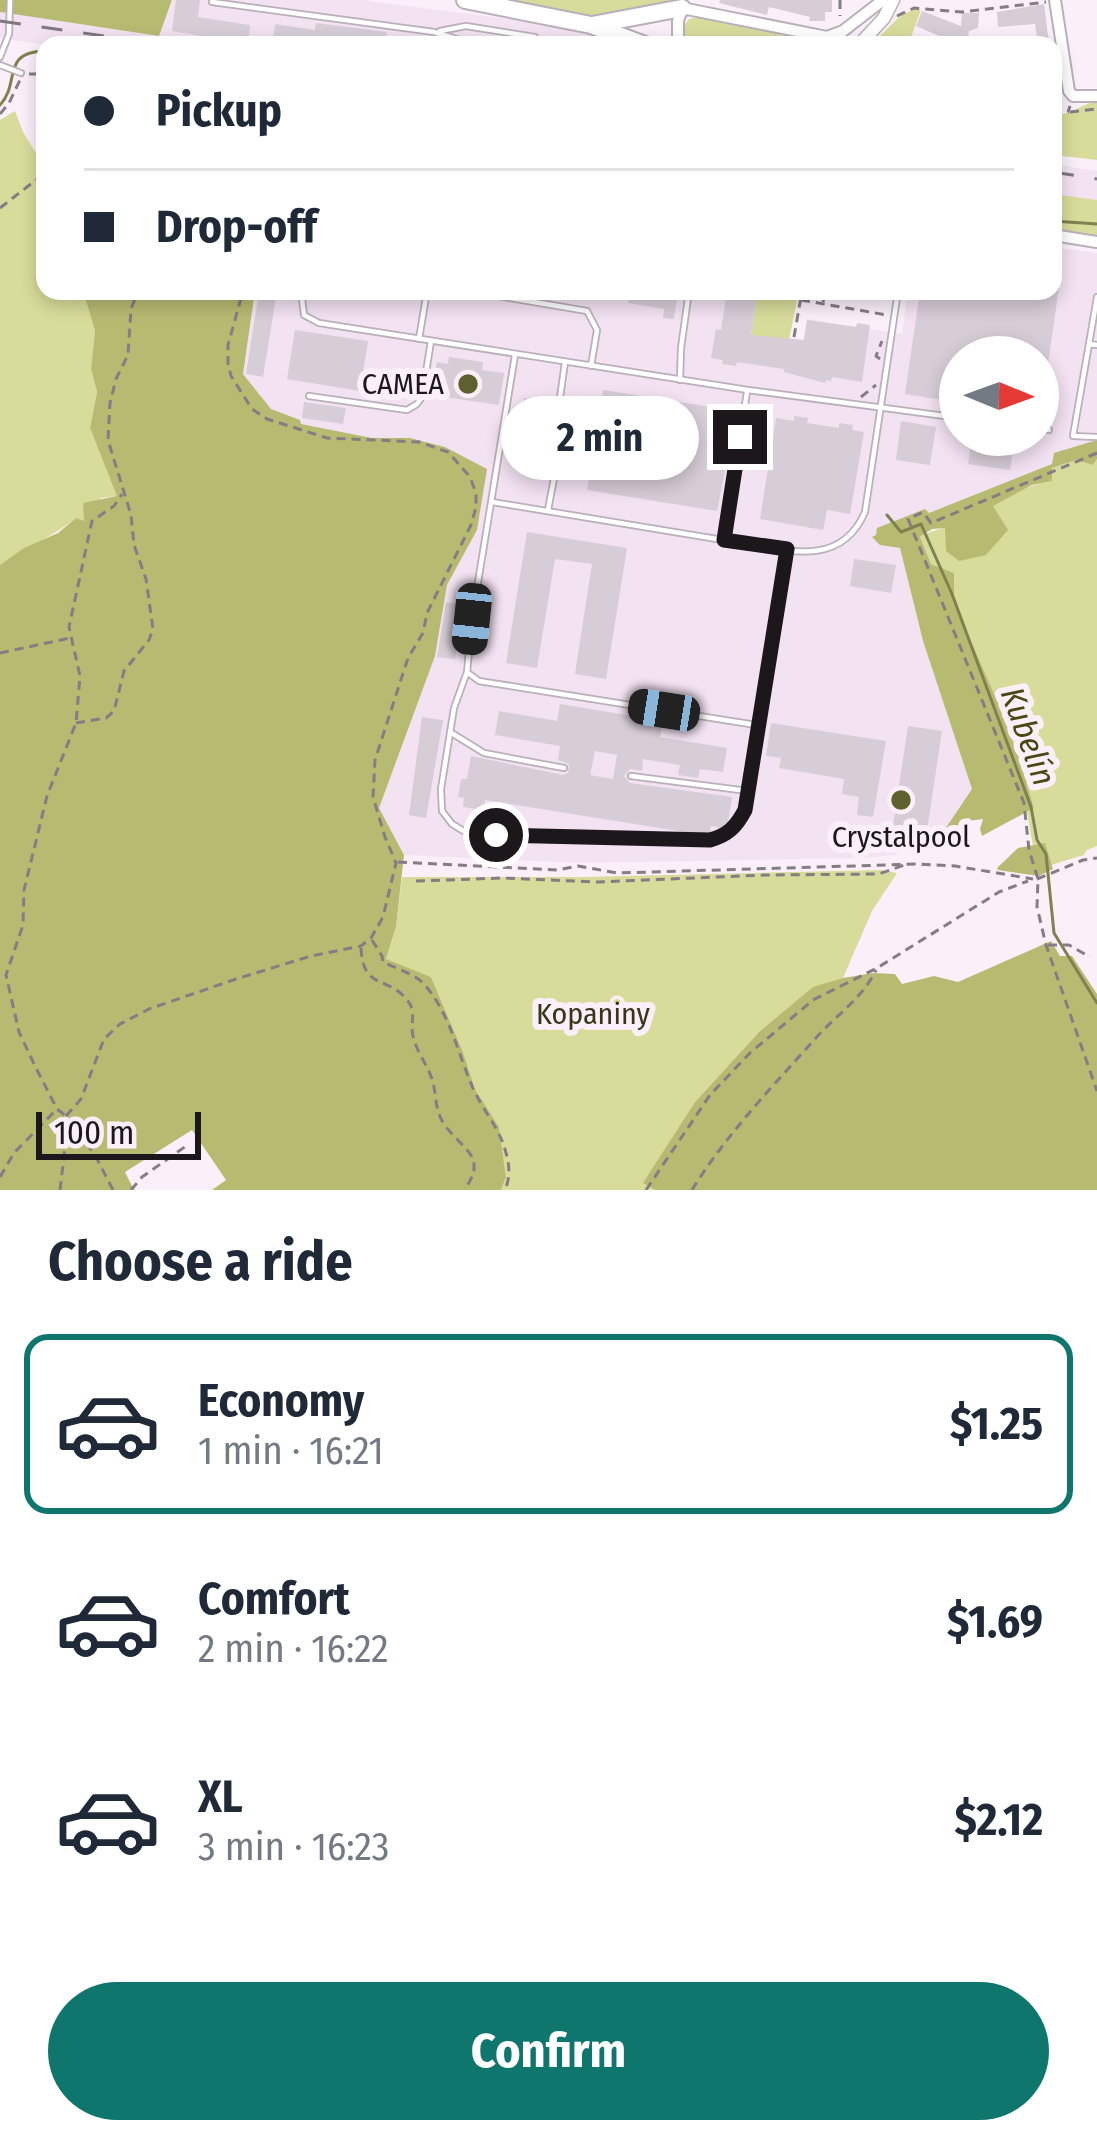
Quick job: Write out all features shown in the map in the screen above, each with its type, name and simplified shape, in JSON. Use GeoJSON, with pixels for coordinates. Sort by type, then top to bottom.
{"type":"FeatureCollection","features":[{"type":"Feature","properties":{"kind":"highway"},"geometry":{"type":"LineString","coordinates":[[465,0],[591,25],[621,36]]}},
{"type":"Feature","properties":{"kind":"highway"},"geometry":{"type":"LineString","coordinates":[[591,25],[683,4]]}},
{"type":"Feature","properties":{"kind":"street"},"geometry":{"type":"LineString","coordinates":[[830,36],[883,0]]}},
{"type":"Feature","properties":{"kind":"street"},"geometry":{"type":"LineString","coordinates":[[867,36],[893,0]]}},
{"type":"Feature","properties":{"kind":"street"},"geometry":{"type":"LineString","coordinates":[[1051,1],[1058,36]]}},
{"type":"Feature","properties":{"kind":"street"},"geometry":{"type":"LineString","coordinates":[[678,36],[683,4],[823,36]]}},
{"type":"Feature","properties":{"kind":"street"},"geometry":{"type":"LineString","coordinates":[[1062,53],[1073,95],[1097,96]]}},
{"type":"Feature","properties":{"kind":"street"},"geometry":{"type":"LineString","coordinates":[[1062,237],[1097,242]]}},
{"type":"Feature","properties":{"kind":"lane"},"geometry":{"type":"LineString","coordinates":[[0,56],[10,34],[10,0]]}},
{"type":"Feature","properties":{"kind":"lane"},"geometry":{"type":"LineString","coordinates":[[212,2],[447,36]]}},
{"type":"Feature","properties":{"kind":"lane"},"geometry":{"type":"LineString","coordinates":[[434,32],[466,26],[529,36]]}},
{"type":"Feature","properties":{"kind":"lane"},"geometry":{"type":"LineString","coordinates":[[3,67],[22,73]]}},
{"type":"Feature","properties":{"kind":"lane"},"geometry":{"type":"LineString","coordinates":[[1097,298],[1093,345],[1073,436],[1097,437]]}},
{"type":"Feature","properties":{"kind":"lane"},"geometry":{"type":"LineString","coordinates":[[302,300],[304,315],[320,323],[939,415]]}},
{"type":"Feature","properties":{"kind":"lane"},"geometry":{"type":"LineString","coordinates":[[419,339],[426,300]]}},
{"type":"Feature","properties":{"kind":"lane"},"geometry":{"type":"LineString","coordinates":[[523,300],[587,311],[597,330],[591,366]]}},
{"type":"Feature","properties":{"kind":"lane"},"geometry":{"type":"LineString","coordinates":[[680,380],[688,300]]}},
{"type":"Feature","properties":{"kind":"lane"},"geometry":{"type":"LineString","coordinates":[[492,502],[787,549],[820,552],[838,547],[858,529],[866,506],[896,300]]}},
{"type":"Feature","properties":{"kind":"lane"},"geometry":{"type":"LineString","coordinates":[[309,396],[407,410],[422,397],[431,341]]}},
{"type":"Feature","properties":{"kind":"lane"},"geometry":{"type":"LineString","coordinates":[[515,355],[467,672],[454,708],[441,789],[442,811],[452,824],[466,833],[710,840],[724,836],[745,810],[787,549]]}},
{"type":"Feature","properties":{"kind":"lane"},"geometry":{"type":"LineString","coordinates":[[548,510],[559,452],[558,412],[565,362]]}},
{"type":"Feature","properties":{"kind":"lane"},"geometry":{"type":"LineString","coordinates":[[724,540],[748,390]]}},
{"type":"Feature","properties":{"kind":"lane"},"geometry":{"type":"LineString","coordinates":[[467,672],[479,680],[756,725]]}},
{"type":"Feature","properties":{"kind":"lane"},"geometry":{"type":"LineString","coordinates":[[450,732],[484,753],[564,768]]}},
{"type":"Feature","properties":{"kind":"lane"},"geometry":{"type":"LineString","coordinates":[[631,776],[748,791]]}},
{"type":"Feature","properties":{"kind":"path"},"geometry":{"type":"LineString","coordinates":[[840,0],[841,21]]}},
{"type":"Feature","properties":{"kind":"path"},"geometry":{"type":"LineString","coordinates":[[890,23],[914,8],[962,12],[1051,1]]}},
{"type":"Feature","properties":{"kind":"path"},"geometry":{"type":"LineString","coordinates":[[0,114],[14,96],[22,73],[36,74]]}},
{"type":"Feature","properties":{"kind":"path"},"geometry":{"type":"LineString","coordinates":[[1068,112],[1073,95]]}},
{"type":"Feature","properties":{"kind":"path"},"geometry":{"type":"LineString","coordinates":[[1062,112],[1097,109]]}},
{"type":"Feature","properties":{"kind":"path"},"geometry":{"type":"LineString","coordinates":[[0,208],[36,180]]}},
{"type":"Feature","properties":{"kind":"path"},"geometry":{"type":"LineString","coordinates":[[76,724],[106,718],[114,711],[124,671],[153,628],[146,579],[108,440],[116,379],[128,356],[134,300]]}},
{"type":"Feature","properties":{"kind":"path"},"geometry":{"type":"LineString","coordinates":[[60,1190],[67,1118],[81,1099],[104,1039],[120,1024],[170,1001],[311,956],[361,946],[371,938],[383,917],[396,862],[374,797],[378,746],[408,658],[476,507],[470,477],[448,452],[418,442],[327,438],[266,419],[252,409],[228,363],[240,300]]}},
{"type":"Feature","properties":{"kind":"path"},"geometry":{"type":"LineString","coordinates":[[794,337],[801,300],[887,314]]}},
{"type":"Feature","properties":{"kind":"path"},"geometry":{"type":"LineString","coordinates":[[823,304],[824,300]]}},
{"type":"Feature","properties":{"kind":"path"},"geometry":{"type":"LineString","coordinates":[[879,372],[878,347],[889,332]]}},
{"type":"Feature","properties":{"kind":"path"},"geometry":{"type":"LineString","coordinates":[[859,405],[861,395],[877,384]]}},
{"type":"Feature","properties":{"kind":"path"},"geometry":{"type":"LineString","coordinates":[[1097,453],[931,523],[923,512],[908,519],[1024,802],[1046,945],[1097,1091]]}},
{"type":"Feature","properties":{"kind":"path"},"geometry":{"type":"LineString","coordinates":[[122,494],[92,521],[69,627],[80,676],[76,724],[46,796],[24,890],[23,925],[6,975],[19,1032],[57,1109],[95,1155],[113,1188],[132,1189],[189,1144]]}},
{"type":"Feature","properties":{"kind":"path"},"geometry":{"type":"LineString","coordinates":[[0,653],[72,637]]}},
{"type":"Feature","properties":{"kind":"path"},"geometry":{"type":"LineString","coordinates":[[646,1190],[710,1095],[750,1053],[813,1000],[877,968],[999,892],[1097,858]]}},
{"type":"Feature","properties":{"kind":"path"},"geometry":{"type":"LineString","coordinates":[[396,862],[558,870],[578,866],[617,873],[909,864],[1038,878]]}},
{"type":"Feature","properties":{"kind":"path"},"geometry":{"type":"LineString","coordinates":[[416,881],[879,874],[909,864]]}},
{"type":"Feature","properties":{"kind":"path"},"geometry":{"type":"LineString","coordinates":[[371,938],[383,962],[422,982],[441,1013],[473,1090],[497,1128],[507,1156],[505,1190]]}},
{"type":"Feature","properties":{"kind":"path"},"geometry":{"type":"LineString","coordinates":[[1046,945],[1069,945],[1090,957]]}},
{"type":"Feature","properties":{"kind":"path"},"geometry":{"type":"LineString","coordinates":[[361,946],[367,974],[401,993],[413,1010],[413,1036],[432,1080],[437,1110],[474,1160],[474,1173],[465,1190]]}},
{"type":"Feature","properties":{"kind":"path"},"geometry":{"type":"LineString","coordinates":[[692,1190],[709,1163],[817,1036],[867,990],[877,968]]}},
{"type":"Feature","properties":{"kind":"path"},"geometry":{"type":"LineString","coordinates":[[0,969],[6,975]]}},
{"type":"Feature","properties":{"kind":"path"},"geometry":{"type":"LineString","coordinates":[[0,1177],[14,1153],[57,1109]]}},
{"type":"Feature","properties":{"kind":"shaded area"},"geometry":{"type":"Polygon","coordinates":[[[173,0],[362,0],[577,28],[599,36],[164,35],[170,36],[158,36],[173,0]]]}},
{"type":"Feature","properties":{"kind":"shaded area"},"geometry":{"type":"Polygon","coordinates":[[[0,12],[158,36],[36,36],[36,43],[0,38],[0,12]]]}},
{"type":"Feature","properties":{"kind":"shaded area"},"geometry":{"type":"Polygon","coordinates":[[[1062,165],[1097,171],[1097,200],[1062,195],[1062,165]]]}},
{"type":"Feature","properties":{"kind":"shaded area"},"geometry":{"type":"Polygon","coordinates":[[[1062,248],[1097,253],[1097,446],[880,545],[900,548],[923,641],[972,789],[942,840],[894,855],[861,858],[577,863],[404,855],[379,808],[435,656],[447,585],[477,530],[445,447],[300,424],[271,409],[243,374],[254,300],[764,300],[789,338],[803,340],[807,319],[902,334],[907,300],[1062,300],[1062,248]]]}},
{"type":"Feature","properties":{"kind":"green space"},"geometry":{"type":"Polygon","coordinates":[[[0,0],[172,0],[159,36],[0,12],[0,0]]]}},
{"type":"Feature","properties":{"kind":"green space"},"geometry":{"type":"Polygon","coordinates":[[[502,0],[671,0],[666,5],[600,18],[502,0]]]}},
{"type":"Feature","properties":{"kind":"green space"},"geometry":{"type":"Polygon","coordinates":[[[921,10],[911,36],[880,36],[899,17],[921,10]]]}},
{"type":"Feature","properties":{"kind":"green space"},"geometry":{"type":"Polygon","coordinates":[[[689,19],[784,36],[684,36],[682,28],[689,19]]]}},
{"type":"Feature","properties":{"kind":"green space"},"geometry":{"type":"Polygon","coordinates":[[[1097,102],[1097,160],[1062,156],[1062,114],[1097,102]]]}},
{"type":"Feature","properties":{"kind":"green space"},"geometry":{"type":"Polygon","coordinates":[[[15,111],[36,153],[36,300],[86,300],[95,331],[91,369],[97,392],[90,428],[118,496],[101,498],[85,522],[76,518],[0,565],[0,120],[15,111]]]}},
{"type":"Feature","properties":{"kind":"green space"},"geometry":{"type":"Polygon","coordinates":[[[1062,195],[1097,200],[1097,236],[1062,231],[1062,195]]]}},
{"type":"Feature","properties":{"kind":"green space"},"geometry":{"type":"Polygon","coordinates":[[[86,300],[254,300],[243,374],[271,409],[301,424],[445,447],[487,469],[477,530],[447,585],[435,656],[379,808],[404,855],[396,927],[386,959],[431,977],[475,1089],[499,1127],[506,1177],[501,1190],[212,1190],[226,1180],[192,1130],[125,1172],[134,1190],[0,1190],[0,565],[76,518],[84,521],[83,503],[117,496],[90,428],[97,392],[91,369],[95,331],[86,300]]]}},
{"type":"Feature","properties":{"kind":"green space"},"geometry":{"type":"Polygon","coordinates":[[[757,300],[797,300],[789,340],[751,335],[757,300]]]}},
{"type":"Feature","properties":{"kind":"green space"},"geometry":{"type":"Polygon","coordinates":[[[1097,440],[1093,465],[1076,460],[1052,468],[1052,481],[1032,485],[993,506],[1008,530],[986,555],[959,561],[946,551],[945,528],[920,537],[931,564],[954,573],[954,603],[1020,760],[1034,808],[982,836],[983,819],[968,821],[970,829],[958,842],[949,842],[952,833],[942,840],[972,789],[923,641],[900,548],[880,545],[872,537],[877,528],[925,509],[929,513],[1052,464],[1059,451],[1097,440]]]}},
{"type":"Feature","properties":{"kind":"green space"},"geometry":{"type":"Polygon","coordinates":[[[1097,459],[1097,846],[1051,865],[1045,844],[1033,846],[1027,812],[1034,808],[1020,760],[954,603],[954,573],[931,564],[920,537],[1051,481],[1052,468],[1076,460],[1093,465],[1097,459]]]}},
{"type":"Feature","properties":{"kind":"green space"},"geometry":{"type":"Polygon","coordinates":[[[1045,843],[1053,869],[1039,876],[998,870],[1018,848],[1045,843]]]}},
{"type":"Feature","properties":{"kind":"green space","name":"Kopaniny"},"geometry":{"type":"Polygon","coordinates":[[[897,873],[872,911],[843,978],[813,988],[759,1032],[695,1102],[644,1183],[655,1190],[501,1190],[506,1177],[499,1127],[475,1089],[431,977],[386,960],[402,877],[897,873]]]}},
{"type":"Feature","properties":{"kind":"green space"},"geometry":{"type":"Polygon","coordinates":[[[1051,941],[1060,956],[1072,956],[1097,994],[1097,1190],[655,1190],[643,1183],[695,1102],[759,1032],[813,987],[873,973],[895,974],[902,984],[934,976],[958,982],[1051,941]]]}},
{"type":"Feature","properties":{"kind":"building"},"geometry":{"type":"Polygon","coordinates":[[[176,0],[200,0],[198,17],[250,25],[249,36],[172,31],[176,0]]]}},
{"type":"Feature","properties":{"kind":"building"},"geometry":{"type":"Polygon","coordinates":[[[720,0],[832,0],[832,12],[825,12],[825,21],[809,21],[810,17],[769,7],[767,15],[720,0]]]}},
{"type":"Feature","properties":{"kind":"building"},"geometry":{"type":"Polygon","coordinates":[[[1044,4],[1048,36],[1037,36],[1035,24],[998,27],[997,12],[1044,4]]]}},
{"type":"Feature","properties":{"kind":"building"},"geometry":{"type":"Polygon","coordinates":[[[922,11],[961,26],[962,13],[979,13],[978,28],[968,36],[939,36],[916,26],[922,11]]]}},
{"type":"Feature","properties":{"kind":"building"},"geometry":{"type":"Polygon","coordinates":[[[316,23],[387,32],[386,36],[273,36],[275,24],[315,30],[316,23]]]}},
{"type":"Feature","properties":{"kind":"building"},"geometry":{"type":"Polygon","coordinates":[[[258,300],[276,300],[263,377],[246,374],[258,300]]]}},
{"type":"Feature","properties":{"kind":"building"},"geometry":{"type":"Polygon","coordinates":[[[677,300],[674,319],[663,318],[664,309],[628,303],[677,300]]]}},
{"type":"Feature","properties":{"kind":"building"},"geometry":{"type":"Polygon","coordinates":[[[726,300],[757,300],[751,335],[804,340],[807,320],[870,325],[862,382],[832,377],[825,383],[784,369],[722,364],[723,360],[711,358],[716,329],[721,330],[726,300]]]}},
{"type":"Feature","properties":{"kind":"building"},"geometry":{"type":"Polygon","coordinates":[[[919,300],[1057,300],[1052,336],[939,336],[939,400],[905,394],[919,300]]]}},
{"type":"Feature","properties":{"kind":"building"},"geometry":{"type":"Polygon","coordinates":[[[295,330],[368,341],[360,391],[287,379],[295,330]]]}},
{"type":"Feature","properties":{"kind":"building","name":"CAMEA"},"geometry":{"type":"Polygon","coordinates":[[[449,357],[483,362],[482,370],[504,373],[499,405],[431,395],[437,362],[448,364],[449,357]]]}},
{"type":"Feature","properties":{"kind":"building"},"geometry":{"type":"Polygon","coordinates":[[[603,390],[737,411],[717,511],[587,490],[603,390]],[[610,413],[607,432],[637,436],[639,417],[610,413]]]}},
{"type":"Feature","properties":{"kind":"building"},"geometry":{"type":"Polygon","coordinates":[[[524,398],[533,399],[532,409],[548,412],[541,459],[506,454],[511,424],[520,425],[524,398]]]}},
{"type":"Feature","properties":{"kind":"building"},"geometry":{"type":"Polygon","coordinates":[[[304,402],[346,408],[343,424],[302,418],[304,402]]]}},
{"type":"Feature","properties":{"kind":"building"},"geometry":{"type":"Polygon","coordinates":[[[794,416],[839,428],[839,423],[853,425],[852,430],[864,432],[850,514],[827,510],[823,530],[760,519],[776,418],[794,421],[794,416]]]}},
{"type":"Feature","properties":{"kind":"building"},"geometry":{"type":"Polygon","coordinates":[[[901,421],[936,427],[930,465],[896,460],[901,421]]]}},
{"type":"Feature","properties":{"kind":"building"},"geometry":{"type":"Polygon","coordinates":[[[969,456],[1012,456],[1010,470],[968,464],[969,456]]]}},
{"type":"Feature","properties":{"kind":"building"},"geometry":{"type":"Polygon","coordinates":[[[527,532],[627,548],[606,679],[575,674],[592,564],[555,559],[537,668],[506,663],[527,532]]]}},
{"type":"Feature","properties":{"kind":"building"},"geometry":{"type":"Polygon","coordinates":[[[854,559],[896,565],[891,593],[850,586],[854,559]]]}},
{"type":"Feature","properties":{"kind":"building"},"geometry":{"type":"Polygon","coordinates":[[[446,602],[464,605],[455,659],[437,657],[446,602]]]}},
{"type":"Feature","properties":{"kind":"building"},"geometry":{"type":"Polygon","coordinates":[[[560,704],[663,721],[660,737],[727,748],[723,772],[700,769],[698,778],[678,775],[680,765],[643,759],[642,771],[630,769],[624,776],[630,783],[732,797],[728,823],[722,828],[711,826],[710,833],[691,833],[485,800],[483,810],[463,807],[464,798],[458,797],[471,756],[568,773],[569,764],[558,760],[560,746],[495,735],[499,711],[557,721],[560,704]],[[595,751],[590,775],[613,779],[617,755],[595,751]]]}},
{"type":"Feature","properties":{"kind":"building"},"geometry":{"type":"Polygon","coordinates":[[[422,717],[443,720],[426,818],[409,815],[422,717]]]}},
{"type":"Feature","properties":{"kind":"building"},"geometry":{"type":"Polygon","coordinates":[[[771,723],[886,741],[873,817],[857,815],[859,797],[842,794],[844,779],[779,768],[781,758],[766,756],[771,723]]]}},
{"type":"Feature","properties":{"kind":"building"},"geometry":{"type":"Polygon","coordinates":[[[908,726],[942,731],[926,837],[892,832],[908,726]]]}},
{"type":"Feature","properties":{"kind":"waterway"},"geometry":{"type":"LineString","coordinates":[[0,105],[17,63],[36,52]]}},
{"type":"Feature","properties":{"kind":"waterway"},"geometry":{"type":"LineString","coordinates":[[1062,222],[1097,224]]}},
{"type":"Feature","properties":{"kind":"waterway","name":"Kubelín"},"geometry":{"type":"LineString","coordinates":[[887,515],[901,532],[921,524],[952,594],[1031,807],[1037,840],[1046,854],[1054,933],[1097,1003]]}},
{"type":"Feature","properties":{"kind":"railway"},"geometry":{"type":"LineString","coordinates":[[0,21],[104,36]]}},
{"type":"Feature","properties":{"kind":"railway"},"geometry":{"type":"LineString","coordinates":[[1062,173],[1097,179]]}},
{"type":"Feature","properties":{"kind":"place","name":"CAMEA"},"geometry":{"type":"Point","coordinates":[468,384]}},
{"type":"Feature","properties":{"kind":"place","name":"Crystalpool"},"geometry":{"type":"Point","coordinates":[901,800]}},
{"type":"Feature","properties":{"kind":"route"},"geometry":{"type":"LineString","coordinates":[[496,835],[710,840],[737,825],[745,810],[787,549],[724,540],[740,437]]}}]}
